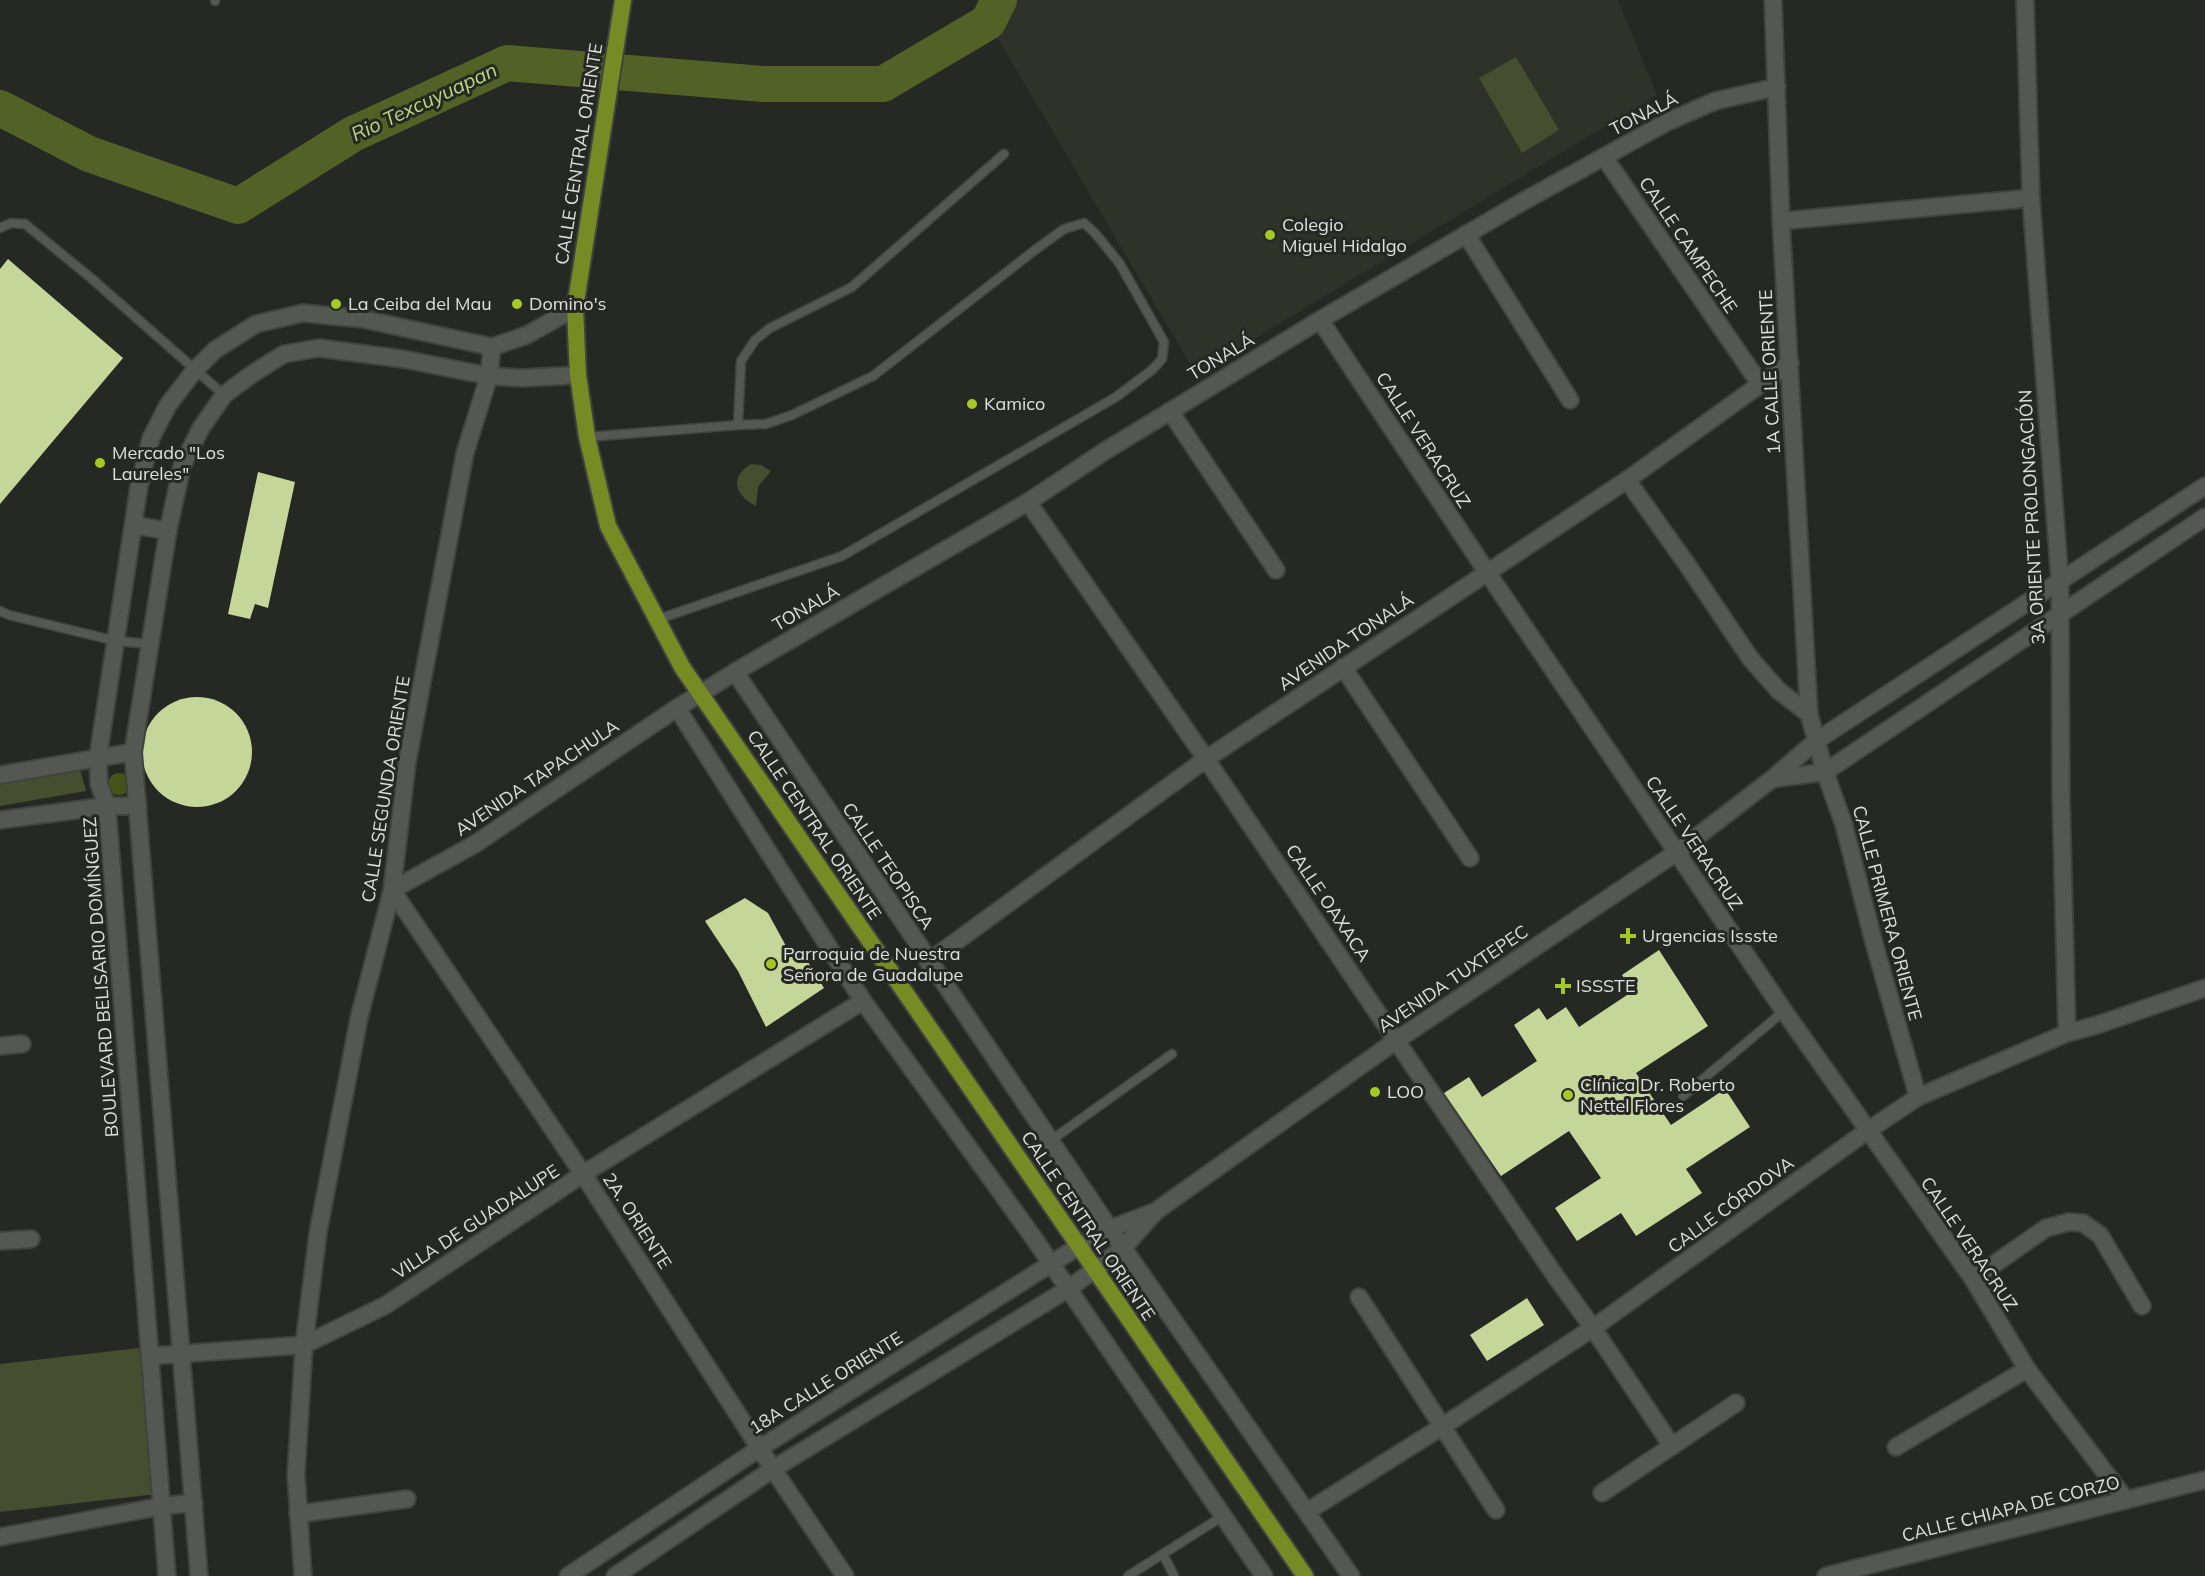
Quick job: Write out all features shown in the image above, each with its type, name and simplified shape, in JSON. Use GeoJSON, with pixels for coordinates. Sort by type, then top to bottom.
{"type":"FeatureCollection","features":[{"type":"Feature","properties":{"kind":"main road","name":"CALLE CENTRAL ORIENTE"},"geometry":{"type":"LineString","coordinates":[[623,0],[574,308],[578,375],[587,437],[608,526],[682,667],[1305,1576]]}},
{"type":"Feature","properties":{"kind":"street","name":"1A CALLE ORIENTE"},"geometry":{"type":"LineString","coordinates":[[1773,0],[1781,221],[1809,714],[1816,741]]}},
{"type":"Feature","properties":{"kind":"street","name":"3A ORIENTE PROLONGACIÓN"},"geometry":{"type":"LineString","coordinates":[[2025,0],[2031,198],[2060,582],[2067,1033]]}},
{"type":"Feature","properties":{"kind":"street","name":"TONALÁ"},"geometry":{"type":"LineString","coordinates":[[701,693],[1028,502],[1170,411],[1466,234],[1667,122],[1715,101],[1777,87]]}},
{"type":"Feature","properties":{"kind":"street","name":"CALLE CAMPECHE"},"geometry":{"type":"LineString","coordinates":[[1604,157],[1760,384]]}},
{"type":"Feature","properties":{"kind":"street"},"geometry":{"type":"LineString","coordinates":[[1781,221],[2031,198]]}},
{"type":"Feature","properties":{"kind":"street"},"geometry":{"type":"LineString","coordinates":[[1466,234],[1570,400]]}},
{"type":"Feature","properties":{"kind":"street"},"geometry":{"type":"LineString","coordinates":[[492,347],[527,335],[574,308]]}},
{"type":"Feature","properties":{"kind":"street","name":"BOULEVARD BELISARIO DOMÍNGUEZ"},"geometry":{"type":"LineString","coordinates":[[167,1576],[107,806],[99,784],[98,757],[139,486],[151,438],[168,405],[195,370],[215,350],[256,324],[303,313],[363,319],[492,347]]}},
{"type":"Feature","properties":{"kind":"street","name":"CALLE VERACRUZ"},"geometry":{"type":"LineString","coordinates":[[1320,320],[1487,572],[1784,1011],[1973,1279],[2027,1369],[2126,1500]]}},
{"type":"Feature","properties":{"kind":"street","name":"CALLE SEGUNDA ORIENTE"},"geometry":{"type":"LineString","coordinates":[[304,1345],[318,1233],[359,1018],[392,890],[411,741],[465,453],[489,376],[492,347]]}},
{"type":"Feature","properties":{"kind":"street"},"geometry":{"type":"LineString","coordinates":[[199,1576],[133,752],[168,531],[182,466],[201,428],[224,395],[284,354],[319,348],[403,359],[489,376],[522,378],[578,375]]}},
{"type":"Feature","properties":{"kind":"street","name":"AVENIDA TONALÁ"},"geometry":{"type":"LineString","coordinates":[[928,962],[1206,759],[1627,480],[1790,363]]}},
{"type":"Feature","properties":{"kind":"street"},"geometry":{"type":"LineString","coordinates":[[1170,411],[1276,570]]}},
{"type":"Feature","properties":{"kind":"street"},"geometry":{"type":"LineString","coordinates":[[1627,480],[1749,658],[1778,690],[1809,714]]}},
{"type":"Feature","properties":{"kind":"street","name":"AVENIDA TUXTEPEC"},"geometry":{"type":"LineString","coordinates":[[1123,1248],[1156,1211],[1397,1040],[1677,852],[1772,779],[1816,741],[2205,486]]}},
{"type":"Feature","properties":{"kind":"street","name":"CALLE OAXACA"},"geometry":{"type":"LineString","coordinates":[[1028,502],[1206,759],[1672,1446]]}},
{"type":"Feature","properties":{"kind":"street"},"geometry":{"type":"LineString","coordinates":[[1772,779],[1825,772],[2205,517]]}},
{"type":"Feature","properties":{"kind":"street"},"geometry":{"type":"LineString","coordinates":[[134,525],[168,531]]}},
{"type":"Feature","properties":{"kind":"street"},"geometry":{"type":"LineString","coordinates":[[1343,667],[1470,858]]}},
{"type":"Feature","properties":{"kind":"street","name":"CALLE TEOPISCA"},"geometry":{"type":"LineString","coordinates":[[735,672],[928,962],[1351,1576]]}},
{"type":"Feature","properties":{"kind":"street","name":"AVENIDA TAPACHULA"},"geometry":{"type":"LineString","coordinates":[[392,890],[475,844],[701,693]]}},
{"type":"Feature","properties":{"kind":"street"},"geometry":{"type":"LineString","coordinates":[[677,708],[863,1001],[1051,1264],[1264,1576]]}},
{"type":"Feature","properties":{"kind":"street","name":"CALLE PRIMERA ORIENTE"},"geometry":{"type":"LineString","coordinates":[[1816,741],[1844,825],[1874,944],[1918,1097]]}},
{"type":"Feature","properties":{"kind":"street"},"geometry":{"type":"LineString","coordinates":[[0,775],[133,752]]}},
{"type":"Feature","properties":{"kind":"street"},"geometry":{"type":"LineString","coordinates":[[0,820],[107,806],[138,806]]}},
{"type":"Feature","properties":{"kind":"street","name":"2A. ORIENTE"},"geometry":{"type":"LineString","coordinates":[[392,890],[584,1174],[773,1469],[845,1576]]}},
{"type":"Feature","properties":{"kind":"street","name":"CALLE CÓRDOVA"},"geometry":{"type":"LineString","coordinates":[[1308,1511],[1593,1328],[1867,1131],[1918,1097],[2067,1033],[2205,988]]}},
{"type":"Feature","properties":{"kind":"street","name":"VILLA DE GUADALUPE"},"geometry":{"type":"LineString","coordinates":[[304,1345],[386,1305],[584,1174],[863,1001]]}},
{"type":"Feature","properties":{"kind":"street"},"geometry":{"type":"LineString","coordinates":[[0,1046],[22,1044]]}},
{"type":"Feature","properties":{"kind":"street","name":"AVENIDA TUXTEPEC"},"geometry":{"type":"LineString","coordinates":[[1110,1229],[1156,1211]]}},
{"type":"Feature","properties":{"kind":"street"},"geometry":{"type":"LineString","coordinates":[[1973,1279],[2046,1228],[2069,1222],[2083,1223],[2100,1235],[2142,1306]]}},
{"type":"Feature","properties":{"kind":"street","name":"18A CALLE ORIENTE"},"geometry":{"type":"LineString","coordinates":[[568,1576],[760,1448],[1078,1246],[1110,1229]]}},
{"type":"Feature","properties":{"kind":"street"},"geometry":{"type":"LineString","coordinates":[[0,1241],[32,1239]]}},
{"type":"Feature","properties":{"kind":"street"},"geometry":{"type":"LineString","coordinates":[[615,1576],[773,1469],[1068,1289],[1123,1248]]}},
{"type":"Feature","properties":{"kind":"street"},"geometry":{"type":"LineString","coordinates":[[1359,1297],[1496,1510]]}},
{"type":"Feature","properties":{"kind":"street"},"geometry":{"type":"LineString","coordinates":[[151,1356],[304,1345],[296,1475],[303,1576]]}},
{"type":"Feature","properties":{"kind":"street"},"geometry":{"type":"LineString","coordinates":[[1896,1447],[2027,1369]]}},
{"type":"Feature","properties":{"kind":"street"},"geometry":{"type":"LineString","coordinates":[[1602,1493],[1737,1403]]}},
{"type":"Feature","properties":{"kind":"street","name":"CALLE CHIAPA DE CORZO"},"geometry":{"type":"LineString","coordinates":[[1826,1576],[2205,1480]]}},
{"type":"Feature","properties":{"kind":"street"},"geometry":{"type":"LineString","coordinates":[[298,1514],[407,1499]]}},
{"type":"Feature","properties":{"kind":"street"},"geometry":{"type":"LineString","coordinates":[[0,1537],[162,1506],[194,1503]]}},
{"type":"Feature","properties":{"kind":"lane"},"geometry":{"type":"LineString","coordinates":[[738,425],[741,361],[755,340],[770,328],[852,287],[1004,154]]}},
{"type":"Feature","properties":{"kind":"lane"},"geometry":{"type":"LineString","coordinates":[[0,228],[11,223],[25,224],[224,395]]}},
{"type":"Feature","properties":{"kind":"lane"},"geometry":{"type":"LineString","coordinates":[[587,437],[766,424],[792,415],[873,376],[1035,250],[1074,225],[1084,223],[1120,264],[1164,342],[1162,359],[1152,370],[1116,397],[842,556],[656,621]]}},
{"type":"Feature","properties":{"kind":"lane"},"geometry":{"type":"LineString","coordinates":[[0,610],[9,615],[116,641],[150,644]]}},
{"type":"Feature","properties":{"kind":"lane"},"geometry":{"type":"LineString","coordinates":[[1683,1096],[1784,1011]]}},
{"type":"Feature","properties":{"kind":"lane"},"geometry":{"type":"LineString","coordinates":[[1050,1141],[1172,1054]]}},
{"type":"Feature","properties":{"kind":"lane"},"geometry":{"type":"LineString","coordinates":[[1128,1576],[1223,1516]]}},
{"type":"Feature","properties":{"kind":"lane"},"geometry":{"type":"LineString","coordinates":[[1163,1554],[1174,1576]]}},
{"type":"Feature","properties":{"kind":"shaded area","name":"Colegio Miguel Hidalgo"},"geometry":{"type":"Polygon","coordinates":[[[999,0],[1618,0],[1657,95],[1196,374],[988,22],[999,0]]]}},
{"type":"Feature","properties":{"kind":"green space"},"geometry":{"type":"Polygon","coordinates":[[[1516,57],[1559,130],[1522,153],[1479,78],[1516,57]]]}},
{"type":"Feature","properties":{"kind":"green space"},"geometry":{"type":"Polygon","coordinates":[[[751,464],[761,465],[771,471],[758,487],[756,506],[744,497],[737,486],[739,475],[751,464]]]}},
{"type":"Feature","properties":{"kind":"green space"},"geometry":{"type":"Polygon","coordinates":[[[79,765],[86,791],[0,806],[0,780],[79,765]]]}},
{"type":"Feature","properties":{"kind":"green space"},"geometry":{"type":"Polygon","coordinates":[[[119,773],[127,776],[130,784],[127,792],[119,795],[111,792],[108,784],[111,776],[119,773]]]}},
{"type":"Feature","properties":{"kind":"green space"},"geometry":{"type":"Polygon","coordinates":[[[139,1348],[157,1494],[0,1512],[0,1364],[139,1348]]]}},
{"type":"Feature","properties":{"kind":"building"},"geometry":{"type":"Polygon","coordinates":[[[8,259],[123,358],[0,504],[0,269],[8,259]]]}},
{"type":"Feature","properties":{"kind":"building"},"geometry":{"type":"Polygon","coordinates":[[[258,472],[295,482],[268,608],[255,604],[250,619],[228,614],[258,472]]]}},
{"type":"Feature","properties":{"kind":"building"},"geometry":{"type":"Polygon","coordinates":[[[197,697],[218,701],[236,713],[248,731],[252,752],[248,773],[236,791],[218,803],[197,807],[176,803],[158,791],[146,773],[142,752],[146,731],[158,713],[176,701],[197,697]]]}},
{"type":"Feature","properties":{"kind":"building","name":"Parroquia de Nuestra Señora de Guadalupe"},"geometry":{"type":"Polygon","coordinates":[[[745,898],[768,913],[792,957],[803,954],[824,988],[766,1027],[738,971],[705,921],[745,898]]]}},
{"type":"Feature","properties":{"kind":"building","name":"Clínica Dr. Roberto Nettel Flores"},"geometry":{"type":"Polygon","coordinates":[[[1659,950],[1708,1026],[1636,1073],[1671,1125],[1725,1089],[1750,1127],[1686,1169],[1702,1193],[1636,1236],[1621,1213],[1577,1241],[1555,1208],[1601,1178],[1569,1131],[1501,1176],[1444,1093],[1469,1077],[1482,1097],[1537,1061],[1514,1025],[1539,1008],[1547,1020],[1566,1007],[1579,1027],[1633,991],[1622,975],[1659,950]]]}},
{"type":"Feature","properties":{"kind":"building"},"geometry":{"type":"Polygon","coordinates":[[[1527,1298],[1544,1325],[1487,1361],[1470,1335],[1527,1298]]]}},
{"type":"Feature","properties":{"kind":"waterway","name":"Rio Texcuyuapan"},"geometry":{"type":"LineString","coordinates":[[0,108],[89,154],[238,206],[353,134],[507,63],[764,84],[883,84],[988,22],[999,0]]}},
{"type":"Feature","properties":{"kind":"place","name":"Colegio Miguel Hidalgo"},"geometry":{"type":"Point","coordinates":[1270,235]}},
{"type":"Feature","properties":{"kind":"place","name":"La Ceiba del Mau"},"geometry":{"type":"Point","coordinates":[336,304]}},
{"type":"Feature","properties":{"kind":"place","name":"Domino's"},"geometry":{"type":"Point","coordinates":[517,304]}},
{"type":"Feature","properties":{"kind":"place","name":"Kamico"},"geometry":{"type":"Point","coordinates":[972,404]}},
{"type":"Feature","properties":{"kind":"place","name":"Mercado \"Los Laureles\""},"geometry":{"type":"Point","coordinates":[100,463]}},
{"type":"Feature","properties":{"kind":"place","name":"Urgencias Issste"},"geometry":{"type":"Point","coordinates":[1628,936]}},
{"type":"Feature","properties":{"kind":"place","name":"Parroquia de Nuestra Señora de Guadalupe"},"geometry":{"type":"Point","coordinates":[771,964]}},
{"type":"Feature","properties":{"kind":"place","name":"ISSSTE"},"geometry":{"type":"Point","coordinates":[1563,986]}},
{"type":"Feature","properties":{"kind":"place","name":"LOO"},"geometry":{"type":"Point","coordinates":[1375,1092]}},
{"type":"Feature","properties":{"kind":"place","name":"Clínica Dr. Roberto Nettel Flores"},"geometry":{"type":"Point","coordinates":[1568,1095]}}]}
